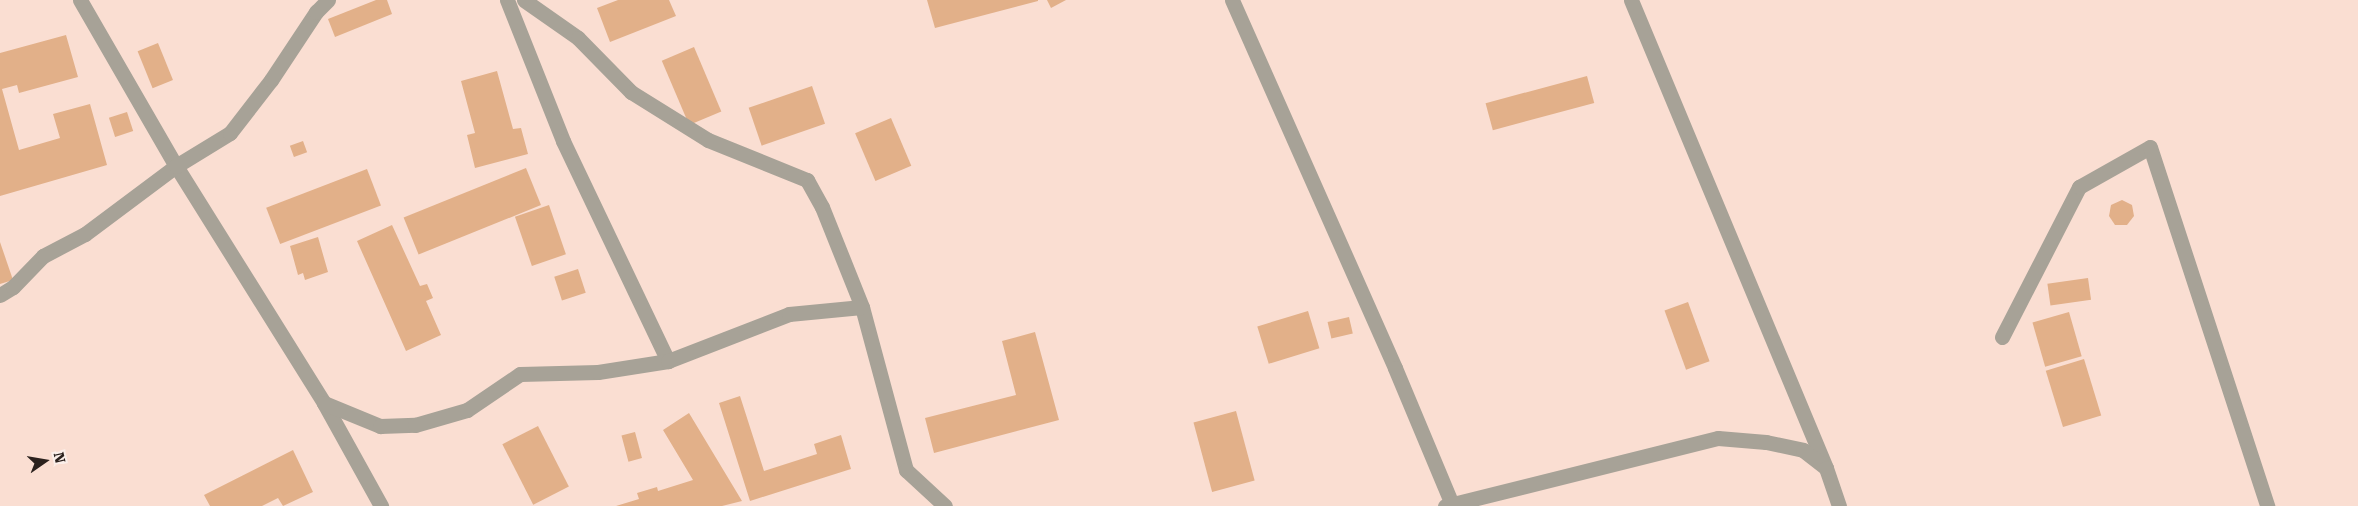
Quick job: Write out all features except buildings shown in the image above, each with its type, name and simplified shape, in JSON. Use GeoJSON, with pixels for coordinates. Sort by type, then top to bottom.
{"type":"FeatureCollection","features":[{"type":"Feature","properties":{"kind":"street"},"geometry":{"type":"LineString","coordinates":[[80,0],[176,166],[324,403],[381,506]]}},
{"type":"Feature","properties":{"kind":"street"},"geometry":{"type":"LineString","coordinates":[[0,294],[13,287],[43,256],[85,234],[176,166],[230,133],[271,80],[316,12],[328,0]]}},
{"type":"Feature","properties":{"kind":"street"},"geometry":{"type":"LineString","coordinates":[[507,0],[563,141],[668,361]]}},
{"type":"Feature","properties":{"kind":"street"},"geometry":{"type":"LineString","coordinates":[[524,0],[578,38],[631,92],[708,140],[807,180],[822,207],[862,307],[906,470],[945,506]]}},
{"type":"Feature","properties":{"kind":"street"},"geometry":{"type":"LineString","coordinates":[[1232,0],[1395,368],[1448,505],[1718,438],[1766,442],[1803,450],[1826,468]]}},
{"type":"Feature","properties":{"kind":"street"},"geometry":{"type":"LineString","coordinates":[[1631,0],[1826,468],[1839,506]]}},
{"type":"Feature","properties":{"kind":"street"},"geometry":{"type":"LineString","coordinates":[[2002,337],[2078,187],[2150,148],[2267,506]]}},
{"type":"Feature","properties":{"kind":"street"},"geometry":{"type":"LineString","coordinates":[[324,403],[380,426],[415,425],[467,410],[520,374],[598,372],[668,361],[789,314],[862,307]]}}]}
